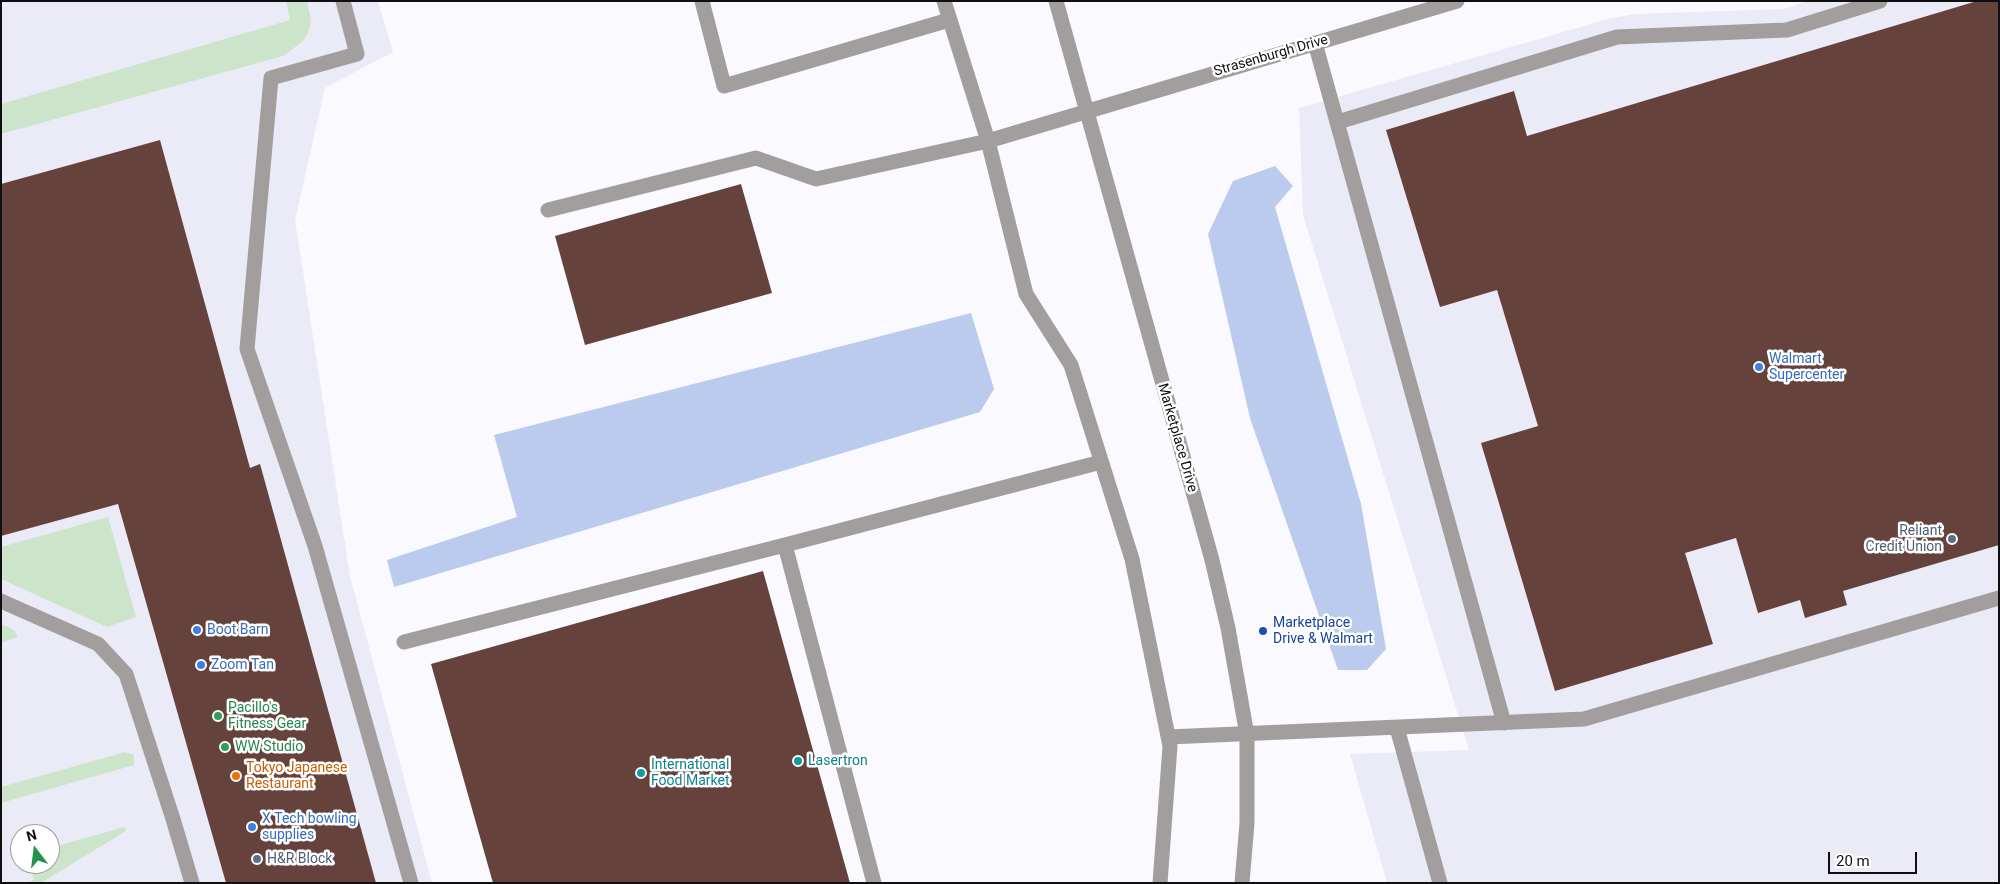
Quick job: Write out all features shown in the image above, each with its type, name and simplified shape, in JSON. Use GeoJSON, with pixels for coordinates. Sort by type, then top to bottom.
{"type":"FeatureCollection","features":[{"type":"Feature","properties":{"kind":"street"},"geometry":{"type":"LineString","coordinates":[[343,1],[357,54],[271,78],[248,349],[315,546],[411,883]]}},
{"type":"Feature","properties":{"kind":"street"},"geometry":{"type":"LineString","coordinates":[[702,1],[724,86],[949,20]]}},
{"type":"Feature","properties":{"kind":"street"},"geometry":{"type":"LineString","coordinates":[[944,1],[988,141],[1026,294],[1071,365],[1132,559],[1170,746],[1160,883]]}},
{"type":"Feature","properties":{"kind":"street","name":"Marketplace Drive"},"geometry":{"type":"LineString","coordinates":[[1056,1],[1085,111],[1212,560],[1228,628],[1247,735],[1247,822],[1242,883]]}},
{"type":"Feature","properties":{"kind":"street","name":"Strasenburgh Drive"},"geometry":{"type":"LineString","coordinates":[[548,210],[756,158],[816,179],[988,141],[1457,1]]}},
{"type":"Feature","properties":{"kind":"street"},"geometry":{"type":"LineString","coordinates":[[1338,122],[1617,37],[1787,30],[1880,1]]}},
{"type":"Feature","properties":{"kind":"street"},"geometry":{"type":"LineString","coordinates":[[1314,43],[1338,122],[1504,723]]}},
{"type":"Feature","properties":{"kind":"street"},"geometry":{"type":"LineString","coordinates":[[404,642],[1101,462]]}},
{"type":"Feature","properties":{"kind":"street"},"geometry":{"type":"LineString","coordinates":[[785,545],[874,883]]}},
{"type":"Feature","properties":{"kind":"street"},"geometry":{"type":"LineString","coordinates":[[1168,737],[1584,719],[1999,598]]}},
{"type":"Feature","properties":{"kind":"street"},"geometry":{"type":"LineString","coordinates":[[1,601],[98,644],[126,674],[171,811],[192,883]]}},
{"type":"Feature","properties":{"kind":"street"},"geometry":{"type":"LineString","coordinates":[[1397,728],[1440,883]]}},
{"type":"Feature","properties":{"kind":"shaded area"},"geometry":{"type":"Polygon","coordinates":[[[1,1],[378,1],[393,52],[325,88],[295,220],[350,576],[432,883],[1,883],[1,1]]]}},
{"type":"Feature","properties":{"kind":"shaded area"},"geometry":{"type":"Polygon","coordinates":[[[1808,1],[1999,1],[1999,883],[1387,883],[1350,754],[1469,750],[1303,215],[1299,108],[1612,18],[1635,14],[1784,9],[1808,1]]]}},
{"type":"Feature","properties":{"kind":"green space"},"geometry":{"type":"Polygon","coordinates":[[[286,1],[307,1],[311,21],[308,33],[302,42],[283,56],[1,134],[1,104],[290,20],[286,1]]]}},
{"type":"Feature","properties":{"kind":"green space"},"geometry":{"type":"Polygon","coordinates":[[[108,517],[136,617],[107,627],[1,579],[1,547],[108,517]]]}},
{"type":"Feature","properties":{"kind":"green space"},"geometry":{"type":"Polygon","coordinates":[[[1,624],[14,630],[18,637],[1,643],[1,624]]]}},
{"type":"Feature","properties":{"kind":"green space"},"geometry":{"type":"Polygon","coordinates":[[[125,752],[134,755],[134,765],[1,803],[1,787],[125,752]]]}},
{"type":"Feature","properties":{"kind":"green space"},"geometry":{"type":"Polygon","coordinates":[[[124,827],[126,830],[60,871],[60,845],[124,827]]]}},
{"type":"Feature","properties":{"kind":"green space"},"geometry":{"type":"Polygon","coordinates":[[[32,874],[56,874],[41,883],[25,883],[34,880],[32,874]]]}},
{"type":"Feature","properties":{"kind":"water"},"geometry":{"type":"Polygon","coordinates":[[[1275,166],[1293,186],[1275,207],[1361,504],[1386,649],[1367,670],[1338,670],[1250,418],[1208,234],[1233,181],[1275,166]]]}},
{"type":"Feature","properties":{"kind":"water"},"geometry":{"type":"Polygon","coordinates":[[[971,313],[994,389],[980,412],[394,587],[387,560],[517,517],[494,435],[971,313]]]}},
{"type":"Feature","properties":{"kind":"building","name":"Walmart Supercenter"},"geometry":{"type":"Polygon","coordinates":[[[1977,1],[1999,1],[1999,545],[1843,591],[1847,605],[1805,618],[1800,600],[1758,613],[1736,538],[1685,553],[1713,644],[1555,691],[1481,443],[1538,426],[1497,290],[1440,307],[1386,130],[1514,91],[1527,136],[1977,1]]]}},
{"type":"Feature","properties":{"kind":"building"},"geometry":{"type":"Polygon","coordinates":[[[160,140],[250,468],[260,464],[376,883],[226,883],[118,504],[1,536],[1,184],[160,140]]]}},
{"type":"Feature","properties":{"kind":"building"},"geometry":{"type":"Polygon","coordinates":[[[741,184],[772,293],[585,345],[555,236],[741,184]]]}},
{"type":"Feature","properties":{"kind":"building","name":"International Food Market"},"geometry":{"type":"Polygon","coordinates":[[[763,571],[850,883],[493,883],[431,664],[763,571]]]}},
{"type":"Feature","properties":{"kind":"place","name":"Walmart Supercenter"},"geometry":{"type":"Point","coordinates":[1759,367]}},
{"type":"Feature","properties":{"kind":"place","name":"Reliant Credit Union"},"geometry":{"type":"Point","coordinates":[1952,539]}},
{"type":"Feature","properties":{"kind":"place","name":"Boot Barn"},"geometry":{"type":"Point","coordinates":[197,630]}},
{"type":"Feature","properties":{"kind":"place","name":"Marketplace Drive & Walmart"},"geometry":{"type":"Point","coordinates":[1263,631]}},
{"type":"Feature","properties":{"kind":"place","name":"Zoom Tan"},"geometry":{"type":"Point","coordinates":[201,665]}},
{"type":"Feature","properties":{"kind":"place","name":"Pacillo's Fitness Gear"},"geometry":{"type":"Point","coordinates":[218,716]}},
{"type":"Feature","properties":{"kind":"place","name":"WW Studio"},"geometry":{"type":"Point","coordinates":[225,747]}},
{"type":"Feature","properties":{"kind":"place","name":"Lasertron"},"geometry":{"type":"Point","coordinates":[798,761]}},
{"type":"Feature","properties":{"kind":"place","name":"International Food Market"},"geometry":{"type":"Point","coordinates":[641,773]}},
{"type":"Feature","properties":{"kind":"place","name":"Tokyo Japanese Restaurant"},"geometry":{"type":"Point","coordinates":[236,776]}},
{"type":"Feature","properties":{"kind":"place","name":"X Tech bowling supplies"},"geometry":{"type":"Point","coordinates":[252,827]}},
{"type":"Feature","properties":{"kind":"place","name":"H&R Block"},"geometry":{"type":"Point","coordinates":[257,859]}}]}
